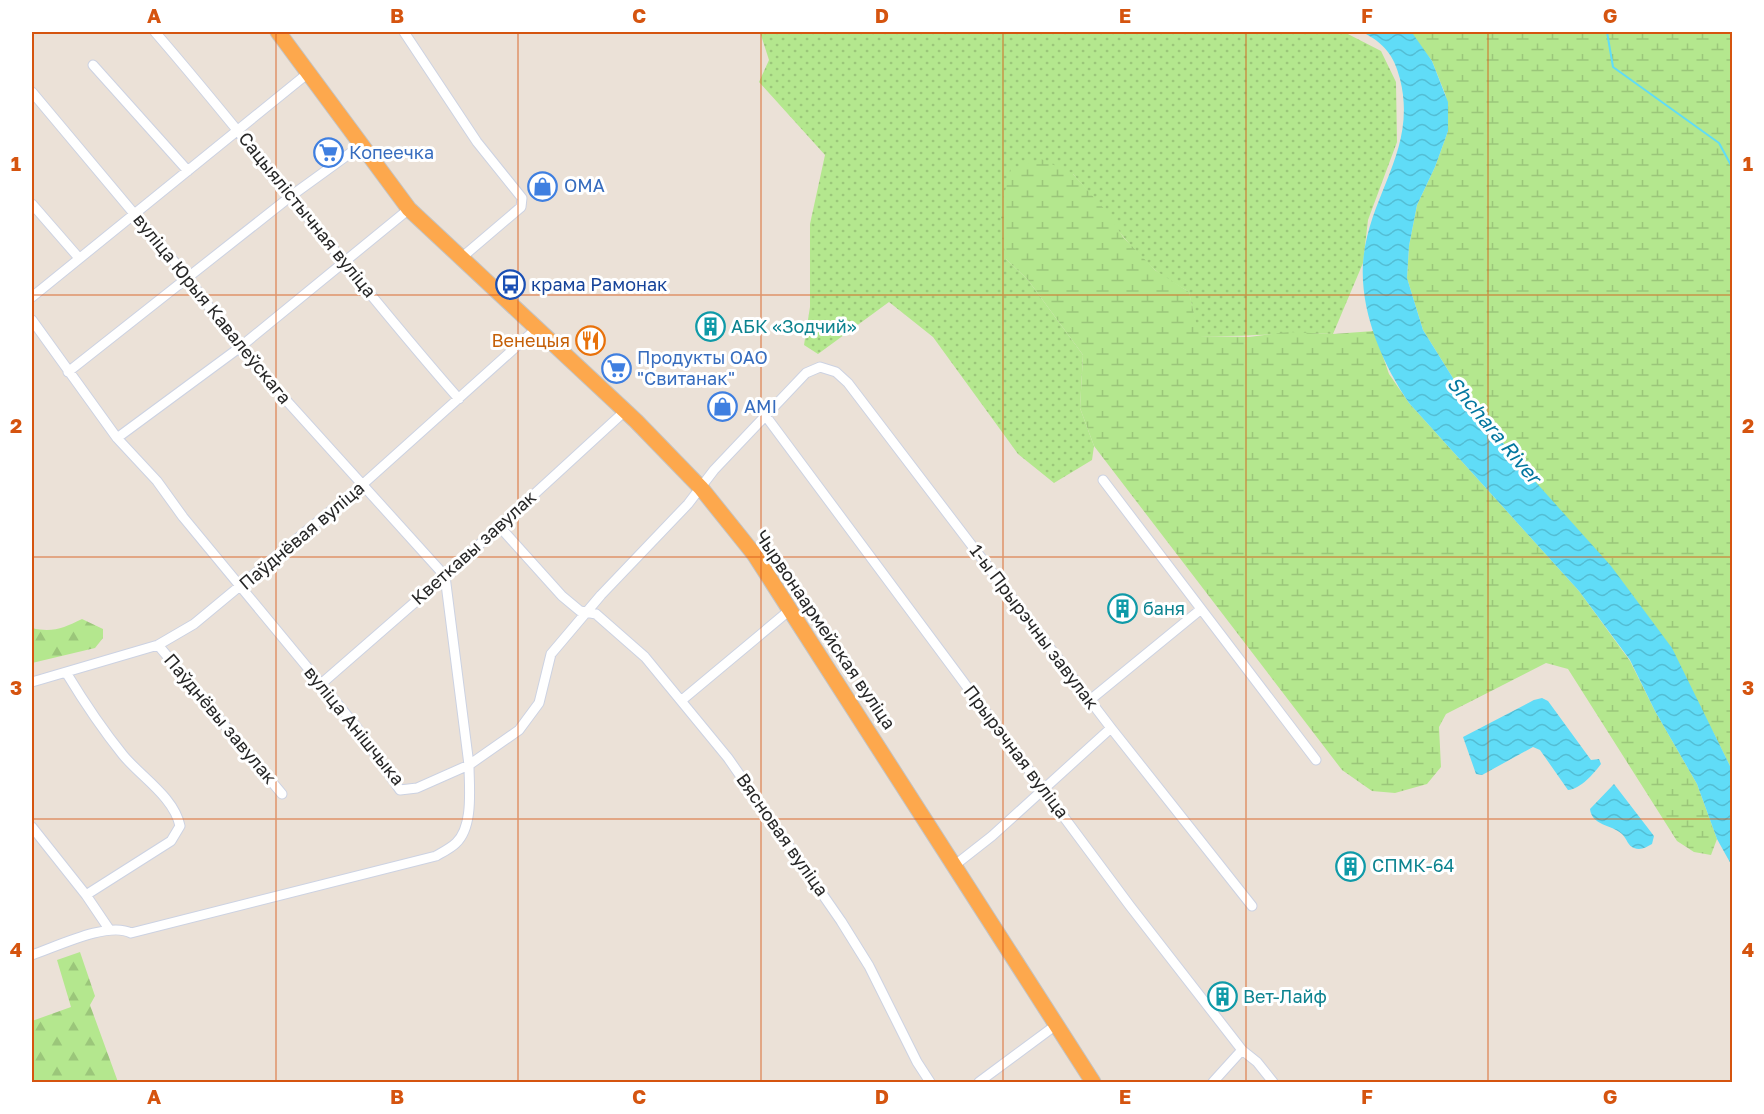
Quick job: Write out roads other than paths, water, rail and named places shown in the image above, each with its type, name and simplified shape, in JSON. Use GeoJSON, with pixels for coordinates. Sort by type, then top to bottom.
{"type":"FeatureCollection","features":[{"type":"Feature","properties":{"kind":"highway","name":"Чырвонаармейская вуліца"},"geometry":{"type":"LineString","coordinates":[[278,32],[360,146],[409,209],[624,411],[701,488],[754,554],[1093,1083]]}},
{"type":"Feature","properties":{"kind":"street","name":"Сацыялістычная вуліца"},"geometry":{"type":"LineString","coordinates":[[155,32],[238,128],[399,331],[459,399]]}},
{"type":"Feature","properties":{"kind":"street"},"geometry":{"type":"LineString","coordinates":[[404,32],[477,142],[522,198],[521,207],[460,259]]}},
{"type":"Feature","properties":{"kind":"street"},"geometry":{"type":"LineString","coordinates":[[93,65],[188,171]]}},
{"type":"Feature","properties":{"kind":"street"},"geometry":{"type":"LineString","coordinates":[[32,297],[307,74]]}},
{"type":"Feature","properties":{"kind":"street","name":"вуліца Юрыя Кавалеўскага"},"geometry":{"type":"LineString","coordinates":[[32,92],[188,278],[239,348],[445,576]]}},
{"type":"Feature","properties":{"kind":"street"},"geometry":{"type":"LineString","coordinates":[[68,372],[291,196],[360,146]]}},
{"type":"Feature","properties":{"kind":"street"},"geometry":{"type":"LineString","coordinates":[[32,204],[79,258]]}},
{"type":"Feature","properties":{"kind":"street"},"geometry":{"type":"LineString","coordinates":[[117,438],[239,348],[409,209]]}},
{"type":"Feature","properties":{"kind":"street","name":"вуліца Анішчыка"},"geometry":{"type":"LineString","coordinates":[[32,320],[117,438],[157,481],[183,517],[355,725],[400,790],[417,788],[469,765],[519,730],[539,703],[551,654],[592,613],[714,470],[806,373]]}},
{"type":"Feature","properties":{"kind":"street","name":"Паўднёвая вуліца"},"geometry":{"type":"LineString","coordinates":[[32,682],[67,674],[158,645],[194,624],[241,588],[362,485],[536,329]]}},
{"type":"Feature","properties":{"kind":"street","name":"1-ы Прырэчны завулак"},"geometry":{"type":"LineString","coordinates":[[806,373],[820,367],[836,372],[848,383],[1089,700],[1252,906]]}},
{"type":"Feature","properties":{"kind":"street","name":"Кветкавы завулак"},"geometry":{"type":"LineString","coordinates":[[321,684],[445,576],[624,411]]}},
{"type":"Feature","properties":{"kind":"street","name":"Прырэчная вуліца"},"geometry":{"type":"LineString","coordinates":[[765,416],[1044,790],[1242,1050],[1257,1062],[1273,1083]]}},
{"type":"Feature","properties":{"kind":"street"},"geometry":{"type":"LineString","coordinates":[[1103,480],[1316,760]]}},
{"type":"Feature","properties":{"kind":"street","name":"Вясновая вуліца"},"geometry":{"type":"LineString","coordinates":[[499,526],[562,596],[580,611],[592,613],[645,657],[682,699],[777,825],[841,921],[869,966],[917,1062],[930,1083]]}},
{"type":"Feature","properties":{"kind":"street"},"geometry":{"type":"LineString","coordinates":[[32,955],[109,929],[123,929],[131,933],[436,856],[458,842],[466,823],[470,796],[469,765],[445,576]]}},
{"type":"Feature","properties":{"kind":"street"},"geometry":{"type":"LineString","coordinates":[[682,699],[791,609]]}},
{"type":"Feature","properties":{"kind":"street"},"geometry":{"type":"LineString","coordinates":[[1089,700],[1200,610]]}},
{"type":"Feature","properties":{"kind":"street","name":"Паўднёвы завулак"},"geometry":{"type":"LineString","coordinates":[[158,645],[282,794]]}},
{"type":"Feature","properties":{"kind":"street"},"geometry":{"type":"LineString","coordinates":[[67,674],[95,720],[125,758],[177,812],[180,826],[171,841],[86,895]]}},
{"type":"Feature","properties":{"kind":"street"},"geometry":{"type":"LineString","coordinates":[[955,866],[1044,790],[1111,728]]}},
{"type":"Feature","properties":{"kind":"street"},"geometry":{"type":"LineString","coordinates":[[32,827],[86,895],[109,929]]}},
{"type":"Feature","properties":{"kind":"street"},"geometry":{"type":"LineString","coordinates":[[979,1083],[1056,1025]]}},
{"type":"Feature","properties":{"kind":"street"},"geometry":{"type":"LineString","coordinates":[[1213,1083],[1242,1050]]}},
{"type":"Feature","properties":{"kind":"water"},"geometry":{"type":"Polygon","coordinates":[[[1362,32],[1410,32],[1413,34],[1432,61],[1448,102],[1448,131],[1435,167],[1417,205],[1409,246],[1407,278],[1423,330],[1456,383],[1523,468],[1611,566],[1672,648],[1732,770],[1732,866],[1717,839],[1697,784],[1655,711],[1630,660],[1579,591],[1409,403],[1382,354],[1365,300],[1363,263],[1373,215],[1398,151],[1403,128],[1404,105],[1400,79],[1391,56],[1382,45],[1362,32]]]}},
{"type":"Feature","properties":{"kind":"water"},"geometry":{"type":"Polygon","coordinates":[[[1542,698],[1548,701],[1591,760],[1599,759],[1601,764],[1595,772],[1582,784],[1568,790],[1540,750],[1533,747],[1482,775],[1476,774],[1463,737],[1542,698]]]}},
{"type":"Feature","properties":{"kind":"water"},"geometry":{"type":"Polygon","coordinates":[[[1614,784],[1654,836],[1652,844],[1641,849],[1632,847],[1622,834],[1598,822],[1591,815],[1590,809],[1614,784]]]}},
{"type":"Feature","properties":{"kind":"waterway"},"geometry":{"type":"LineString","coordinates":[[1607,32],[1613,67],[1719,143],[1732,167]]}},
{"type":"Feature","properties":{"kind":"place","name":"Копеечка"},"geometry":{"type":"Point","coordinates":[328,153]}},
{"type":"Feature","properties":{"kind":"place","name":"ОМА"},"geometry":{"type":"Point","coordinates":[543,186]}},
{"type":"Feature","properties":{"kind":"place","name":"крама Рамонак"},"geometry":{"type":"Point","coordinates":[510,285]}},
{"type":"Feature","properties":{"kind":"place","name":"АБК «Зодчий»"},"geometry":{"type":"Point","coordinates":[710,327]}},
{"type":"Feature","properties":{"kind":"place","name":"Венецыя"},"geometry":{"type":"Point","coordinates":[591,341]}},
{"type":"Feature","properties":{"kind":"place","name":"Продукты ОАО \"Свитанак\""},"geometry":{"type":"Point","coordinates":[616,368]}},
{"type":"Feature","properties":{"kind":"place","name":"AMI"},"geometry":{"type":"Point","coordinates":[723,407]}},
{"type":"Feature","properties":{"kind":"place","name":"баня"},"geometry":{"type":"Point","coordinates":[1122,609]}},
{"type":"Feature","properties":{"kind":"place","name":"СПМК-64"},"geometry":{"type":"Point","coordinates":[1351,866]}},
{"type":"Feature","properties":{"kind":"place","name":"Вет-Лайф"},"geometry":{"type":"Point","coordinates":[1222,997]}},
{"type":"Feature","properties":{"kind":"water label","name":"Shchara River"},"geometry":{"type":"Point","coordinates":[1494,430]}}]}
